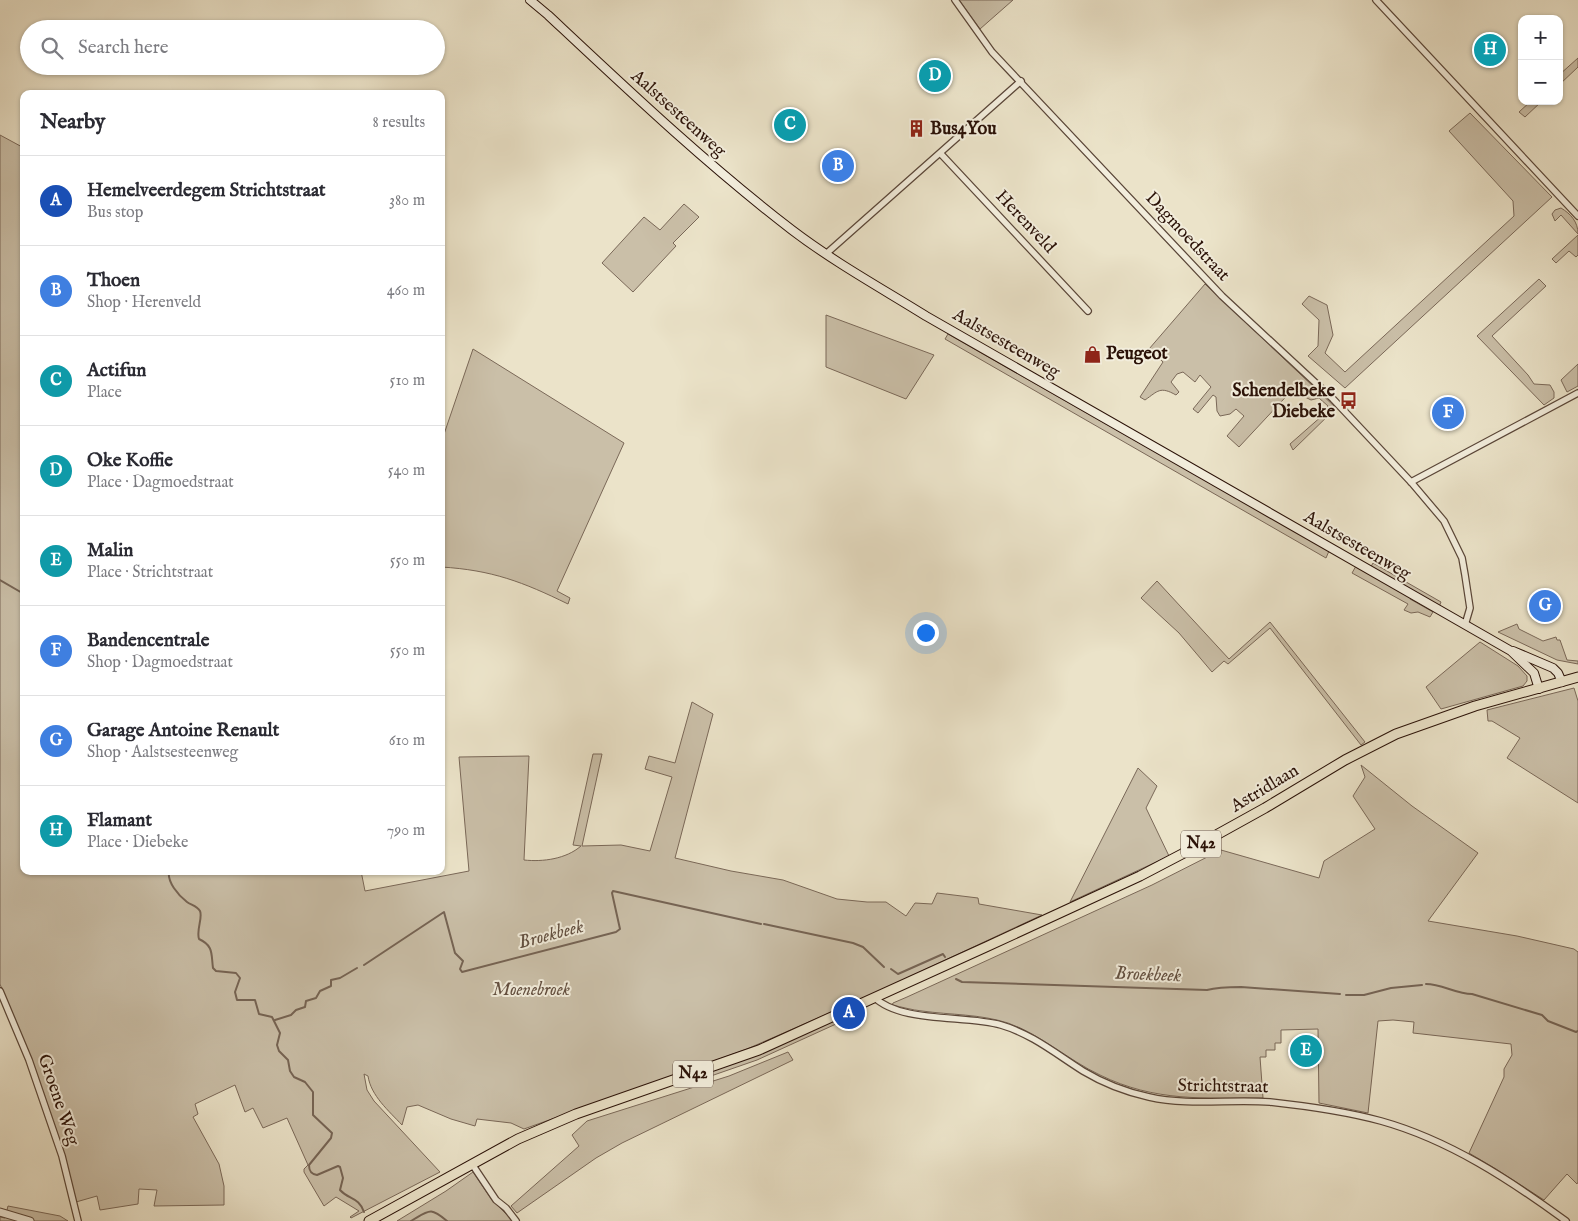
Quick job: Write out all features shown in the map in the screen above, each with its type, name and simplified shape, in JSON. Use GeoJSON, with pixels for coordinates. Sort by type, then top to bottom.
{"type":"FeatureCollection","features":[{"type":"Feature","properties":{"kind":"main road","name":"Aalstsesteenweg"},"geometry":{"type":"LineString","coordinates":[[530,0],[667,126],[723,175],[793,231],[926,316],[1511,651],[1534,673],[1539,688]]}},
{"type":"Feature","properties":{"kind":"main road","name":"Aalstsesteenweg"},"geometry":{"type":"LineString","coordinates":[[1511,651],[1515,651],[1553,668],[1558,673],[1562,682]]}},
{"type":"Feature","properties":{"kind":"main road","name":"Astridlaan"},"geometry":{"type":"LineString","coordinates":[[874,997],[1148,872],[1226,831],[1344,760],[1396,734],[1475,706],[1578,677]]}},
{"type":"Feature","properties":{"kind":"main road","name":"N42"},"geometry":{"type":"LineString","coordinates":[[369,1221],[468,1166],[540,1129],[576,1114],[759,1050],[874,997]]}},
{"type":"Feature","properties":{"kind":"street","name":"Dagmoedstraat"},"geometry":{"type":"LineString","coordinates":[[955,0],[992,52],[1216,289],[1333,398],[1411,482],[1444,522],[1462,558],[1470,608],[1465,625]]}},
{"type":"Feature","properties":{"kind":"street"},"geometry":{"type":"LineString","coordinates":[[1376,0],[1578,216]]}},
{"type":"Feature","properties":{"kind":"street"},"geometry":{"type":"LineString","coordinates":[[826,253],[1021,82]]}},
{"type":"Feature","properties":{"kind":"street","name":"Herenveld"},"geometry":{"type":"LineString","coordinates":[[941,154],[1088,310]]}},
{"type":"Feature","properties":{"kind":"street"},"geometry":{"type":"LineString","coordinates":[[1411,482],[1578,393]]}},
{"type":"Feature","properties":{"kind":"street","name":"Groene Weg"},"geometry":{"type":"LineString","coordinates":[[0,991],[29,1060],[62,1156],[78,1221]]}},
{"type":"Feature","properties":{"kind":"street","name":"Strichtstraat"},"geometry":{"type":"LineString","coordinates":[[874,997],[884,1005],[911,1013],[974,1019],[1014,1030],[1044,1045],[1082,1070],[1105,1082],[1150,1098],[1170,1101],[1259,1101],[1317,1106],[1381,1121],[1416,1133],[1491,1169],[1566,1221]]}},
{"type":"Feature","properties":{"kind":"street"},"geometry":{"type":"LineString","coordinates":[[468,1166],[516,1221]]}},
{"type":"Feature","properties":{"kind":"street"},"geometry":{"type":"LineString","coordinates":[[0,1212],[30,1221]]}},
{"type":"Feature","properties":{"kind":"green space"},"geometry":{"type":"Polygon","coordinates":[[[959,0],[1013,0],[980,29],[959,0]]]}},
{"type":"Feature","properties":{"kind":"green space"},"geometry":{"type":"Polygon","coordinates":[[[1578,58],[1578,67],[1563,81],[1563,71],[1578,58]]]}},
{"type":"Feature","properties":{"kind":"green space"},"geometry":{"type":"Polygon","coordinates":[[[1527,105],[1538,105],[1525,117],[1519,112],[1527,105]]]}},
{"type":"Feature","properties":{"kind":"green space"},"geometry":{"type":"Polygon","coordinates":[[[1470,113],[1552,197],[1345,388],[1308,356],[1318,346],[1319,320],[1302,304],[1309,296],[1327,305],[1333,335],[1325,353],[1345,372],[1514,216],[1513,201],[1449,131],[1470,113]]]}},
{"type":"Feature","properties":{"kind":"green space","name":"Moenebroek"},"geometry":{"type":"Polygon","coordinates":[[[0,135],[20,146],[20,875],[362,875],[365,891],[469,871],[459,757],[529,756],[524,860],[539,860],[561,857],[581,846],[573,845],[593,754],[602,754],[582,846],[621,845],[650,851],[672,777],[645,769],[649,756],[675,763],[692,702],[713,714],[675,858],[731,871],[783,880],[837,899],[886,902],[906,916],[915,903],[932,904],[937,893],[978,898],[979,904],[1042,915],[866,997],[747,1049],[524,1129],[511,1123],[477,1119],[475,1126],[451,1119],[418,1105],[407,1107],[402,1125],[377,1097],[368,1076],[364,1074],[367,1090],[374,1101],[440,1172],[351,1218],[359,1211],[336,1197],[324,1206],[304,1172],[308,1165],[287,1118],[263,1128],[253,1108],[245,1112],[235,1085],[195,1104],[198,1114],[193,1117],[219,1164],[224,1186],[224,1205],[154,1206],[157,1190],[139,1189],[138,1204],[100,1210],[97,1196],[76,1202],[22,1040],[0,984],[0,135]]]}},
{"type":"Feature","properties":{"kind":"green space"},"geometry":{"type":"Polygon","coordinates":[[[684,204],[699,217],[673,243],[676,246],[633,292],[602,263],[644,217],[660,230],[684,204]]]}},
{"type":"Feature","properties":{"kind":"green space"},"geometry":{"type":"Polygon","coordinates":[[[1561,208],[1573,219],[1577,226],[1578,234],[1561,215],[1555,221],[1552,214],[1555,210],[1561,208]]]}},
{"type":"Feature","properties":{"kind":"green space"},"geometry":{"type":"Polygon","coordinates":[[[1578,235],[1578,255],[1576,257],[1569,251],[1556,263],[1552,259],[1578,235]]]}},
{"type":"Feature","properties":{"kind":"green space"},"geometry":{"type":"Polygon","coordinates":[[[1539,279],[1546,286],[1492,336],[1534,384],[1550,385],[1554,392],[1554,398],[1544,405],[1477,336],[1539,279]]]}},
{"type":"Feature","properties":{"kind":"green space"},"geometry":{"type":"Polygon","coordinates":[[[1205,284],[1336,408],[1293,450],[1290,444],[1323,415],[1328,406],[1319,398],[1311,400],[1305,397],[1295,387],[1239,447],[1227,436],[1244,416],[1236,409],[1230,414],[1220,416],[1217,411],[1216,397],[1213,395],[1198,413],[1193,409],[1211,387],[1200,375],[1195,382],[1183,372],[1177,374],[1171,382],[1179,392],[1176,395],[1163,390],[1156,392],[1145,400],[1140,397],[1163,362],[1149,349],[1205,284]]]}},
{"type":"Feature","properties":{"kind":"green space"},"geometry":{"type":"Polygon","coordinates":[[[826,315],[934,355],[906,399],[826,367],[826,315]]]}},
{"type":"Feature","properties":{"kind":"green space"},"geometry":{"type":"Polygon","coordinates":[[[948,334],[1329,551],[1326,558],[945,339],[948,334]]]}},
{"type":"Feature","properties":{"kind":"green space"},"geometry":{"type":"Polygon","coordinates":[[[473,349],[624,443],[557,591],[570,598],[568,604],[507,578],[476,571],[445,567],[445,431],[473,349]]]}},
{"type":"Feature","properties":{"kind":"green space"},"geometry":{"type":"Polygon","coordinates":[[[1578,364],[1578,386],[1567,392],[1561,380],[1578,364]]]}},
{"type":"Feature","properties":{"kind":"green space"},"geometry":{"type":"Polygon","coordinates":[[[1373,563],[1441,602],[1439,607],[1413,593],[1410,599],[1433,612],[1430,617],[1418,612],[1411,613],[1404,610],[1408,604],[1352,573],[1356,566],[1368,572],[1373,563]]]}},
{"type":"Feature","properties":{"kind":"green space"},"geometry":{"type":"Polygon","coordinates":[[[1157,581],[1229,659],[1270,622],[1365,742],[1361,745],[1270,628],[1228,664],[1224,661],[1212,672],[1179,633],[1141,598],[1157,581]]]}},
{"type":"Feature","properties":{"kind":"green space"},"geometry":{"type":"Polygon","coordinates":[[[1517,624],[1519,629],[1543,641],[1556,637],[1557,640],[1560,640],[1567,660],[1578,661],[1578,664],[1557,660],[1498,632],[1517,624]]]}},
{"type":"Feature","properties":{"kind":"green space"},"geometry":{"type":"Polygon","coordinates":[[[1480,642],[1518,666],[1527,676],[1527,681],[1523,686],[1441,709],[1426,687],[1480,642]]]}},
{"type":"Feature","properties":{"kind":"green space"},"geometry":{"type":"Polygon","coordinates":[[[1574,688],[1578,701],[1578,803],[1507,758],[1520,738],[1492,721],[1488,721],[1487,710],[1574,688]]]}},
{"type":"Feature","properties":{"kind":"green space"},"geometry":{"type":"Polygon","coordinates":[[[1361,765],[1412,806],[1478,853],[1428,921],[1517,936],[1574,949],[1578,952],[1577,1184],[1567,1174],[1544,1200],[1469,1153],[1504,1077],[1504,1069],[1512,1055],[1511,1044],[1413,1033],[1414,1022],[1378,1021],[1368,1113],[1319,1103],[1318,1029],[1281,1030],[1281,1043],[1275,1043],[1275,1050],[1266,1050],[1266,1057],[1260,1057],[1263,1098],[1180,1097],[1140,1090],[1120,1084],[1088,1069],[1032,1034],[1008,1023],[965,1015],[918,1011],[892,1005],[1152,885],[1221,850],[1319,878],[1324,861],[1375,829],[1353,796],[1365,777],[1361,765]]]}},
{"type":"Feature","properties":{"kind":"green space"},"geometry":{"type":"Polygon","coordinates":[[[1138,768],[1157,786],[1146,808],[1169,856],[1070,902],[1138,768]]]}},
{"type":"Feature","properties":{"kind":"green space"},"geometry":{"type":"Polygon","coordinates":[[[857,1009],[858,1014],[757,1060],[708,1077],[707,1073],[857,1009]]]}},
{"type":"Feature","properties":{"kind":"green space"},"geometry":{"type":"Polygon","coordinates":[[[788,1052],[793,1060],[622,1143],[596,1158],[517,1213],[511,1206],[579,1146],[572,1135],[587,1121],[729,1076],[788,1052]]]}},
{"type":"Feature","properties":{"kind":"green space"},"geometry":{"type":"Polygon","coordinates":[[[473,1172],[492,1200],[513,1221],[397,1221],[446,1191],[473,1172]]]}},
{"type":"Feature","properties":{"kind":"green space"},"geometry":{"type":"Polygon","coordinates":[[[8,1206],[60,1216],[68,1221],[0,1221],[0,1217],[5,1218],[8,1206]]]}},
{"type":"Feature","properties":{"kind":"waterway"},"geometry":{"type":"LineString","coordinates":[[0,580],[20,592]]}},
{"type":"Feature","properties":{"kind":"waterway"},"geometry":{"type":"LineString","coordinates":[[169,875],[171,884],[177,892],[200,911],[199,939],[209,948],[212,955],[213,968],[216,971],[236,973],[240,978],[235,992],[237,1000],[255,1000],[259,1014],[272,1017],[280,1033],[277,1045],[279,1051],[288,1060],[290,1071],[294,1077],[305,1082],[313,1092],[313,1115],[332,1133],[331,1138],[309,1165],[310,1171],[317,1175],[338,1166],[340,1167],[343,1178],[340,1190],[357,1201],[364,1212]]}},
{"type":"Feature","properties":{"kind":"waterway","name":"Broekbeek"},"geometry":{"type":"LineString","coordinates":[[364,965],[444,912],[455,953],[463,961],[460,969],[462,972],[616,932],[620,929],[613,891],[761,924]]}},
{"type":"Feature","properties":{"kind":"waterway","name":"Broekbeek"},"geometry":{"type":"LineString","coordinates":[[764,924],[853,943],[863,947],[884,967]]}},
{"type":"Feature","properties":{"kind":"waterway","name":"Broekbeek"},"geometry":{"type":"LineString","coordinates":[[891,969],[898,974],[943,954],[945,957]]}},
{"type":"Feature","properties":{"kind":"waterway","name":"Broekbeek"},"geometry":{"type":"LineString","coordinates":[[275,1020],[291,1015],[296,1010],[305,1007],[306,1001],[316,998],[320,991],[331,986],[331,980],[340,978],[357,968]]}},
{"type":"Feature","properties":{"kind":"waterway","name":"Broekbeek"},"geometry":{"type":"LineString","coordinates":[[956,979],[962,982],[1207,990],[1241,987],[1340,994]]}},
{"type":"Feature","properties":{"kind":"waterway","name":"Broekbeek"},"geometry":{"type":"LineString","coordinates":[[1426,984],[1472,994],[1542,1015],[1548,1021],[1576,1032],[1578,1031]]}},
{"type":"Feature","properties":{"kind":"waterway","name":"Broekbeek"},"geometry":{"type":"LineString","coordinates":[[1346,995],[1364,995],[1391,988],[1422,985]]}},
{"type":"Feature","properties":{"kind":"waterway"},"geometry":{"type":"LineString","coordinates":[[411,1221],[426,1212],[433,1212],[447,1221]]}},
{"type":"Feature","properties":{"kind":"place","name":"Flamant"},"geometry":{"type":"Point","coordinates":[1490,50]}},
{"type":"Feature","properties":{"kind":"place","name":"Oke Koffie"},"geometry":{"type":"Point","coordinates":[935,76]}},
{"type":"Feature","properties":{"kind":"place","name":"Actifun"},"geometry":{"type":"Point","coordinates":[790,125]}},
{"type":"Feature","properties":{"kind":"place","name":"Bus4You"},"geometry":{"type":"Point","coordinates":[916,129]}},
{"type":"Feature","properties":{"kind":"place","name":"Thoen"},"geometry":{"type":"Point","coordinates":[838,166]}},
{"type":"Feature","properties":{"kind":"place","name":"Peugeot"},"geometry":{"type":"Point","coordinates":[1092,354]}},
{"type":"Feature","properties":{"kind":"place","name":"Schendelbeke Diebeke"},"geometry":{"type":"Point","coordinates":[1349,401]}},
{"type":"Feature","properties":{"kind":"place","name":"Bandencentrale"},"geometry":{"type":"Point","coordinates":[1448,413]}},
{"type":"Feature","properties":{"kind":"place","name":"Garage Antoine Renault"},"geometry":{"type":"Point","coordinates":[1545,606]}},
{"type":"Feature","properties":{"kind":"place","name":"Hemelveerdegem Strichtstraat"},"geometry":{"type":"Point","coordinates":[849,1013]}},
{"type":"Feature","properties":{"kind":"place","name":"Malin"},"geometry":{"type":"Point","coordinates":[1306,1051]}}]}
